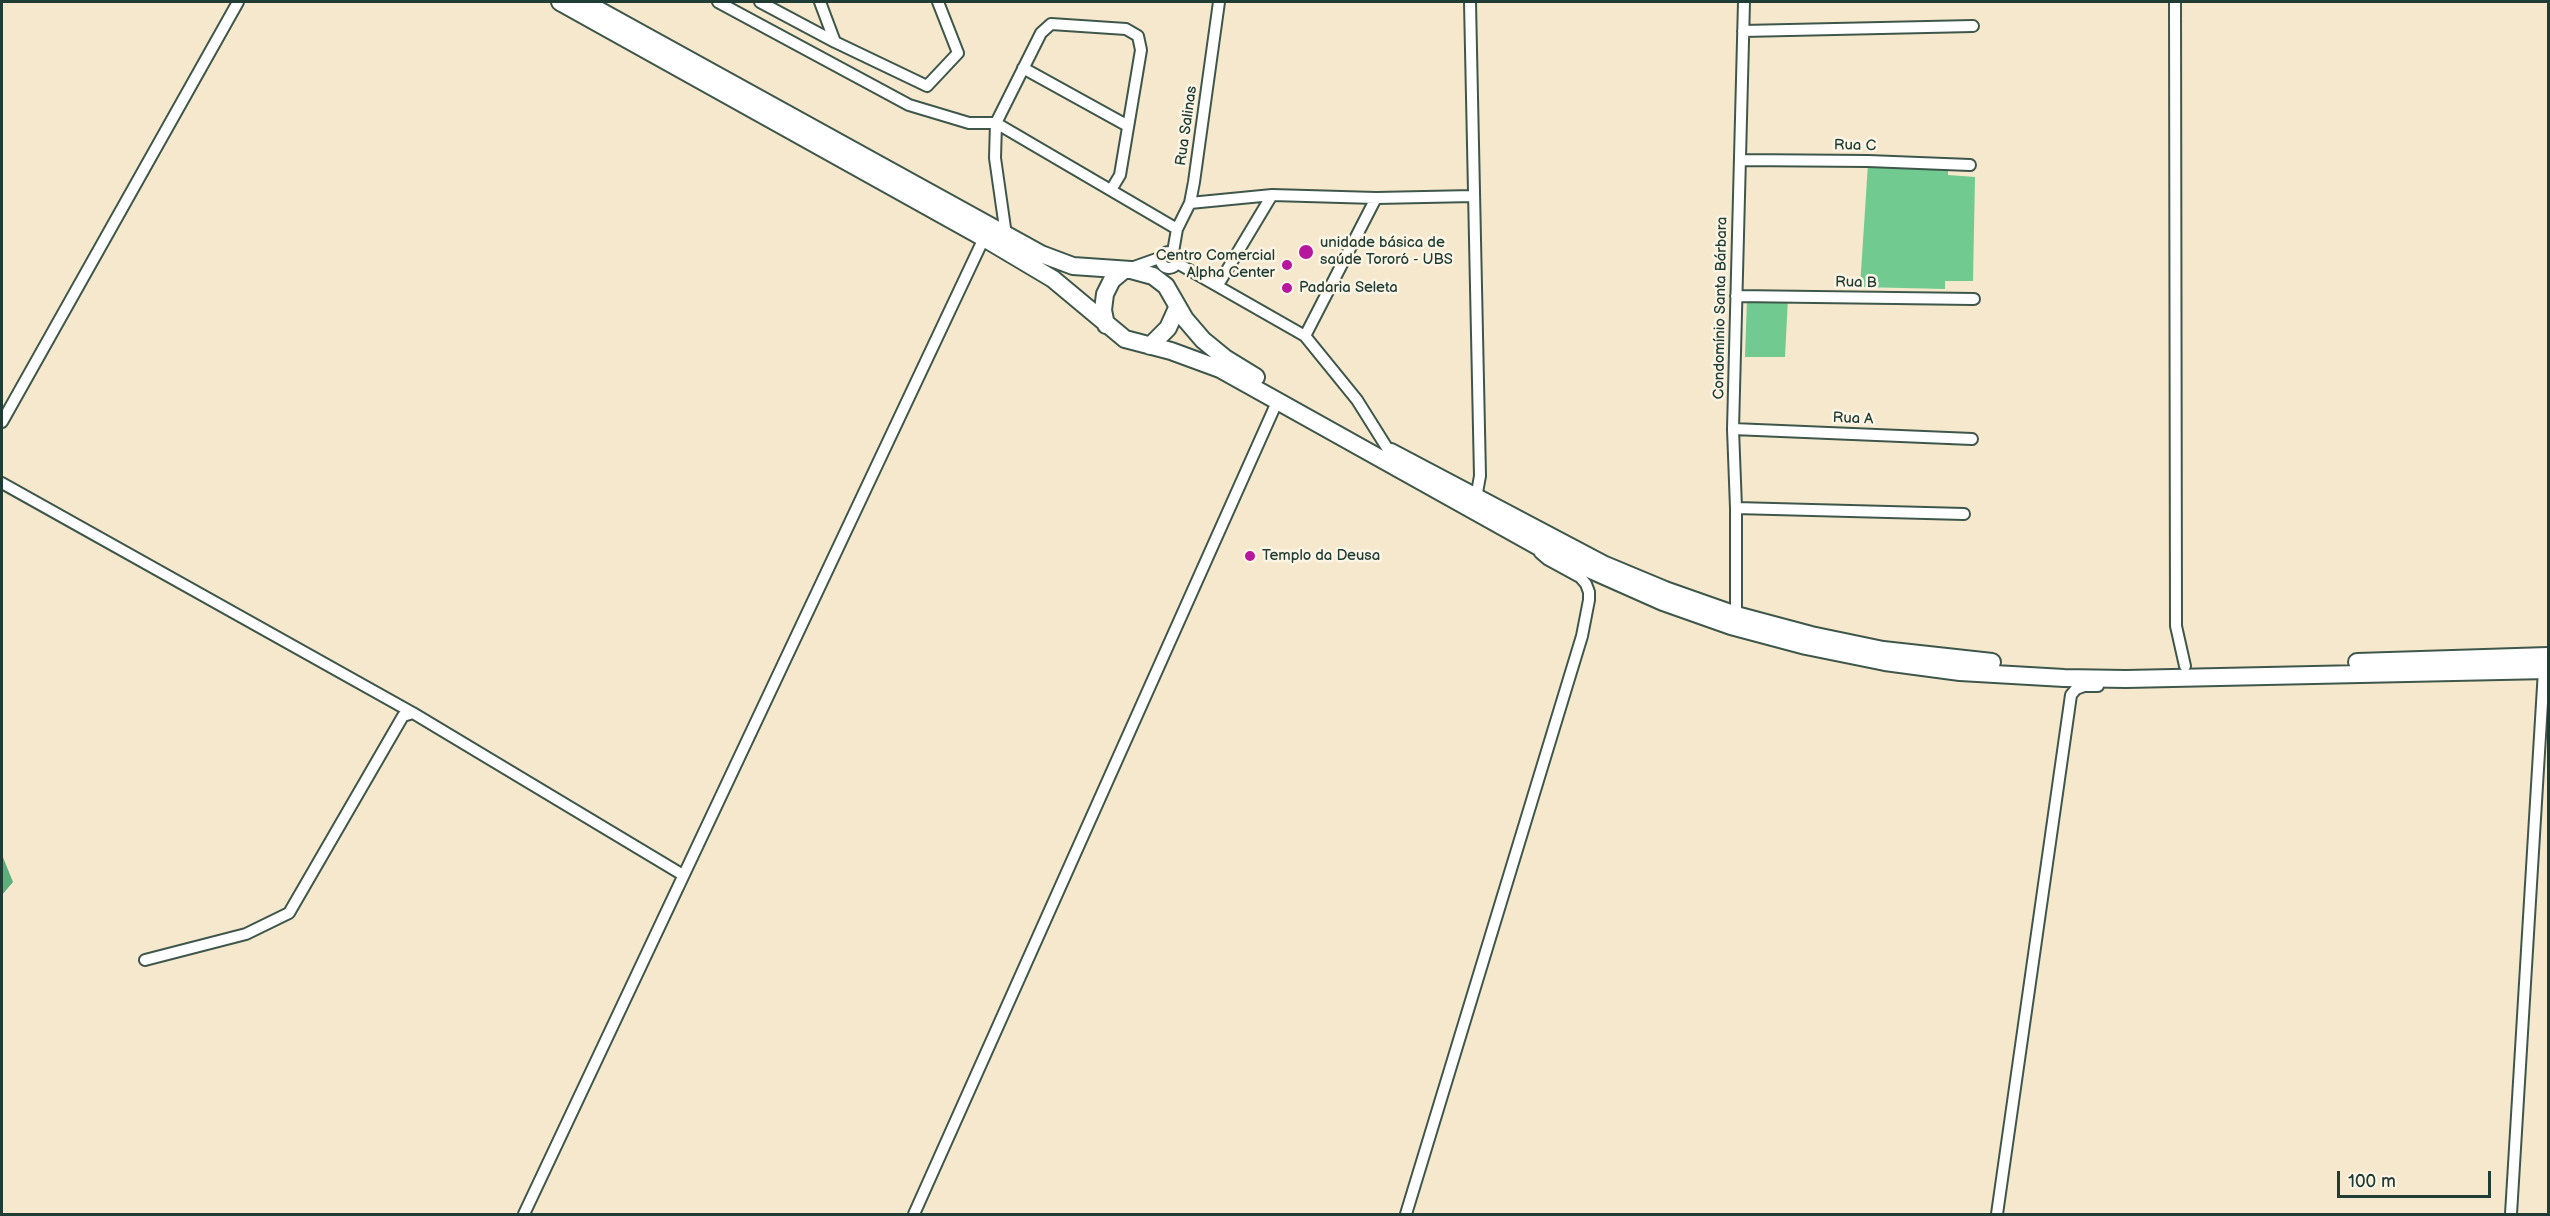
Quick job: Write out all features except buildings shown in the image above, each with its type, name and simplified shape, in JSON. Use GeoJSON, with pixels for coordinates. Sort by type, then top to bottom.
{"type":"FeatureCollection","features":[{"type":"Feature","properties":{"kind":"main road"},"geometry":{"type":"LineString","coordinates":[[560,2],[984,238],[1053,279],[1125,339],[1198,360],[1539,547],[1663,602],[1731,626],[1806,646],[1885,662],[1960,672],[2126,679],[2547,665]]}},
{"type":"Feature","properties":{"kind":"main road"},"geometry":{"type":"LineString","coordinates":[[584,2],[598,6],[1041,254],[1065,263],[1097,269],[1139,271],[1154,276],[1174,300],[1193,330],[1226,358],[1389,451],[1605,565],[1736,615],[1810,635],[1882,650],[1960,660],[2077,669],[2185,666],[2547,665]]}},
{"type":"Feature","properties":{"kind":"main road"},"geometry":{"type":"LineString","coordinates":[[1106,325],[1103,310],[1105,294],[1112,280],[1124,270]]}},
{"type":"Feature","properties":{"kind":"main road"},"geometry":{"type":"LineString","coordinates":[[1150,346],[1168,328],[1174,300]]}},
{"type":"Feature","properties":{"kind":"street"},"geometry":{"type":"LineString","coordinates":[[2,422],[238,2]]}},
{"type":"Feature","properties":{"kind":"street"},"geometry":{"type":"LineString","coordinates":[[718,2],[909,105],[969,123],[996,123],[1177,229]]}},
{"type":"Feature","properties":{"kind":"street"},"geometry":{"type":"LineString","coordinates":[[760,2],[835,42],[927,86],[958,53],[938,2]]}},
{"type":"Feature","properties":{"kind":"street"},"geometry":{"type":"LineString","coordinates":[[820,2],[835,42]]}},
{"type":"Feature","properties":{"kind":"street","name":"Rua Salinas"},"geometry":{"type":"LineString","coordinates":[[1173,252],[1177,229],[1190,203],[1219,2]]}},
{"type":"Feature","properties":{"kind":"street"},"geometry":{"type":"LineString","coordinates":[[1470,2],[1480,476],[1476,498]]}},
{"type":"Feature","properties":{"kind":"street","name":"Condomínio Santa Bárbara"},"geometry":{"type":"LineString","coordinates":[[1736,615],[1733,429],[1744,2]]}},
{"type":"Feature","properties":{"kind":"street"},"geometry":{"type":"LineString","coordinates":[[2175,2],[2176,626],[2185,666]]}},
{"type":"Feature","properties":{"kind":"street"},"geometry":{"type":"LineString","coordinates":[[1006,235],[995,158],[996,123],[1041,33],[1051,24],[1126,28],[1138,36],[1141,50],[1120,175],[1111,190]]}},
{"type":"Feature","properties":{"kind":"street"},"geometry":{"type":"LineString","coordinates":[[1743,31],[1973,26]]}},
{"type":"Feature","properties":{"kind":"street"},"geometry":{"type":"LineString","coordinates":[[1023,68],[1128,126]]}},
{"type":"Feature","properties":{"kind":"street","name":"Rua C"},"geometry":{"type":"LineString","coordinates":[[1740,160],[1970,165]]}},
{"type":"Feature","properties":{"kind":"street"},"geometry":{"type":"LineString","coordinates":[[1218,285],[1272,195]]}},
{"type":"Feature","properties":{"kind":"street"},"geometry":{"type":"LineString","coordinates":[[1190,203],[1272,195],[1376,198],[1473,196]]}},
{"type":"Feature","properties":{"kind":"street"},"geometry":{"type":"LineString","coordinates":[[1305,336],[1376,198]]}},
{"type":"Feature","properties":{"kind":"street"},"geometry":{"type":"LineString","coordinates":[[524,1215],[984,238]]}},
{"type":"Feature","properties":{"kind":"street"},"geometry":{"type":"LineString","coordinates":[[1124,270],[1162,257],[1166,252],[1173,252],[1177,257],[1174,300]]}},
{"type":"Feature","properties":{"kind":"street"},"geometry":{"type":"LineString","coordinates":[[1162,257],[1164,266],[1175,265],[1218,285],[1305,336],[1357,400],[1389,451]]}},
{"type":"Feature","properties":{"kind":"street","name":"Rua B"},"geometry":{"type":"LineString","coordinates":[[1736,296],[1974,299]]}},
{"type":"Feature","properties":{"kind":"street"},"geometry":{"type":"LineString","coordinates":[[914,1215],[1277,402]]}},
{"type":"Feature","properties":{"kind":"street","name":"Rua A"},"geometry":{"type":"LineString","coordinates":[[1733,429],[1972,439]]}},
{"type":"Feature","properties":{"kind":"street"},"geometry":{"type":"LineString","coordinates":[[2,483],[413,713],[683,875]]}},
{"type":"Feature","properties":{"kind":"street"},"geometry":{"type":"LineString","coordinates":[[1736,507],[1964,514]]}},
{"type":"Feature","properties":{"kind":"street"},"geometry":{"type":"LineString","coordinates":[[1406,1215],[1582,636],[1589,600],[1587,584],[1580,577],[1541,555],[1539,547]]}},
{"type":"Feature","properties":{"kind":"street"},"geometry":{"type":"LineString","coordinates":[[2511,1215],[2547,665]]}},
{"type":"Feature","properties":{"kind":"street"},"geometry":{"type":"LineString","coordinates":[[1997,1215],[2071,695],[2076,689],[2084,686],[2120,685],[2126,679]]}},
{"type":"Feature","properties":{"kind":"street"},"geometry":{"type":"LineString","coordinates":[[145,960],[246,934],[289,913],[403,716],[413,713]]}},
{"type":"Feature","properties":{"kind":"green space"},"geometry":{"type":"Polygon","coordinates":[[[1868,164],[1948,166],[1948,175],[1975,177],[1973,281],[1945,281],[1945,289],[1860,287],[1868,164]]]}},
{"type":"Feature","properties":{"kind":"green space"},"geometry":{"type":"Polygon","coordinates":[[[1788,298],[1785,357],[1745,357],[1747,299],[1788,298]]]}},
{"type":"Feature","properties":{"kind":"green space"},"geometry":{"type":"Polygon","coordinates":[[[2,855],[13,882],[2,895],[2,855]]]}},
{"type":"Feature","properties":{"kind":"place","name":"unidade básica de saúde Tororó - UBS"},"geometry":{"type":"Point","coordinates":[1306,252]}},
{"type":"Feature","properties":{"kind":"place","name":"Centro Comercial Alpha Center"},"geometry":{"type":"Point","coordinates":[1287,265]}},
{"type":"Feature","properties":{"kind":"place","name":"Padaria Seleta"},"geometry":{"type":"Point","coordinates":[1287,288]}},
{"type":"Feature","properties":{"kind":"place","name":"Templo da Deusa"},"geometry":{"type":"Point","coordinates":[1250,556]}}]}
